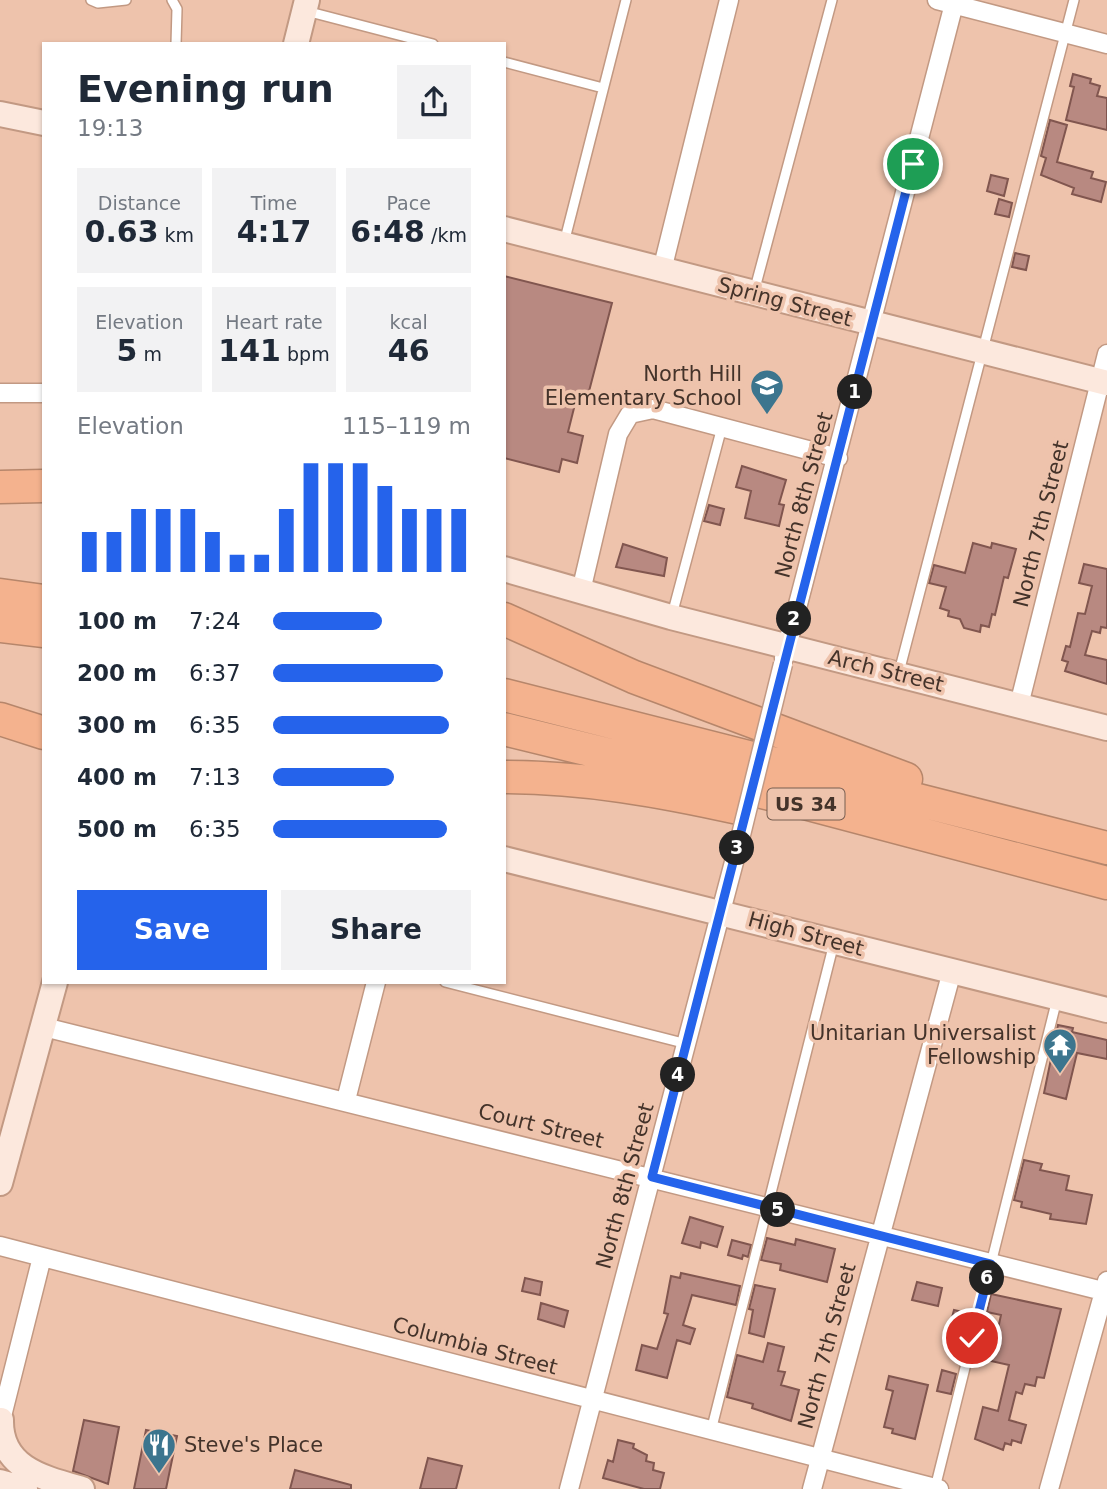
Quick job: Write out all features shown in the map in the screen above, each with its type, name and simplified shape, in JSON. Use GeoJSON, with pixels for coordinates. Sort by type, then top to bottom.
{"type":"FeatureCollection","features":[{"type":"Feature","properties":{"kind":"highway"},"geometry":{"type":"LineString","coordinates":[[0,487],[42,486]]}},
{"type":"Feature","properties":{"kind":"highway"},"geometry":{"type":"LineString","coordinates":[[0,595],[42,601]]}},
{"type":"Feature","properties":{"kind":"highway"},"geometry":{"type":"LineString","coordinates":[[506,620],[634,677],[1051,834]]}},
{"type":"Feature","properties":{"kind":"highway"},"geometry":{"type":"LineString","coordinates":[[0,626],[42,631]]}},
{"type":"Feature","properties":{"kind":"highway","name":"US 34"},"geometry":{"type":"LineString","coordinates":[[506,696],[1107,848]]}},
{"type":"Feature","properties":{"kind":"highway"},"geometry":{"type":"LineString","coordinates":[[0,719],[42,732]]}},
{"type":"Feature","properties":{"kind":"highway","name":"US 34"},"geometry":{"type":"LineString","coordinates":[[506,729],[795,800],[1095,880]]}},
{"type":"Feature","properties":{"kind":"highway"},"geometry":{"type":"LineString","coordinates":[[506,778],[597,784],[671,793],[807,824],[1095,880]]}},
{"type":"Feature","properties":{"kind":"street"},"geometry":{"type":"LineString","coordinates":[[662,270],[729,0]]}},
{"type":"Feature","properties":{"kind":"street"},"geometry":{"type":"LineString","coordinates":[[949,1],[1107,44]]}},
{"type":"Feature","properties":{"kind":"street","name":"North 8th Street"},"geometry":{"type":"LineString","coordinates":[[569,1489],[872,325],[949,1]]}},
{"type":"Feature","properties":{"kind":"street"},"geometry":{"type":"LineString","coordinates":[[296,42],[305,5]]}},
{"type":"Feature","properties":{"kind":"street"},"geometry":{"type":"LineString","coordinates":[[0,114],[42,123]]}},
{"type":"Feature","properties":{"kind":"street","name":"Spring Street"},"geometry":{"type":"LineString","coordinates":[[506,230],[1103,382]]}},
{"type":"Feature","properties":{"kind":"street","name":"North 7th Street"},"geometry":{"type":"LineString","coordinates":[[1020,705],[1103,382],[1107,354]]}},
{"type":"Feature","properties":{"kind":"street"},"geometry":{"type":"LineString","coordinates":[[0,393],[42,393]]}},
{"type":"Feature","properties":{"kind":"street"},"geometry":{"type":"LineString","coordinates":[[581,591],[618,433],[630,414],[653,409],[838,458]]}},
{"type":"Feature","properties":{"kind":"street","name":"Arch Street"},"geometry":{"type":"LineString","coordinates":[[506,570],[671,617],[785,655],[899,674],[1107,727]]}},
{"type":"Feature","properties":{"kind":"street","name":"High Street"},"geometry":{"type":"LineString","coordinates":[[506,859],[1107,1010]]}},
{"type":"Feature","properties":{"kind":"street","name":"North 7th Street"},"geometry":{"type":"LineString","coordinates":[[812,1489],[952,971]]}},
{"type":"Feature","properties":{"kind":"street"},"geometry":{"type":"LineString","coordinates":[[0,1179],[55,984]]}},
{"type":"Feature","properties":{"kind":"street"},"geometry":{"type":"LineString","coordinates":[[346,1100],[375,984]]}},
{"type":"Feature","properties":{"kind":"street","name":"Court Street"},"geometry":{"type":"LineString","coordinates":[[44,1027],[346,1100],[991,1264],[1106,1288]]}},
{"type":"Feature","properties":{"kind":"street","name":"Columbia Street"},"geometry":{"type":"LineString","coordinates":[[0,1246],[937,1488]]}},
{"type":"Feature","properties":{"kind":"street"},"geometry":{"type":"LineString","coordinates":[[42,1257],[1,1421],[6,1448],[21,1466],[52,1481],[82,1489]]}},
{"type":"Feature","properties":{"kind":"street"},"geometry":{"type":"LineString","coordinates":[[1049,1489],[1106,1288]]}},
{"type":"Feature","properties":{"kind":"street"},"geometry":{"type":"LineString","coordinates":[[0,1482],[25,1489]]}},
{"type":"Feature","properties":{"kind":"lane"},"geometry":{"type":"LineString","coordinates":[[91,0],[99,3],[126,0]]}},
{"type":"Feature","properties":{"kind":"lane"},"geometry":{"type":"LineString","coordinates":[[172,0],[177,9],[176,42]]}},
{"type":"Feature","properties":{"kind":"lane"},"geometry":{"type":"LineString","coordinates":[[564,244],[626,0]]}},
{"type":"Feature","properties":{"kind":"lane"},"geometry":{"type":"LineString","coordinates":[[754,294],[832,0]]}},
{"type":"Feature","properties":{"kind":"lane"},"geometry":{"type":"LineString","coordinates":[[899,674],[1074,0]]}},
{"type":"Feature","properties":{"kind":"lane"},"geometry":{"type":"LineString","coordinates":[[305,5],[426,42]]}},
{"type":"Feature","properties":{"kind":"lane"},"geometry":{"type":"LineString","coordinates":[[506,63],[603,88]]}},
{"type":"Feature","properties":{"kind":"lane"},"geometry":{"type":"LineString","coordinates":[[671,617],[722,427]]}},
{"type":"Feature","properties":{"kind":"lane"},"geometry":{"type":"LineString","coordinates":[[711,1431],[834,941]]}},
{"type":"Feature","properties":{"kind":"lane"},"geometry":{"type":"LineString","coordinates":[[453,984],[687,1044]]}},
{"type":"Feature","properties":{"kind":"lane"},"geometry":{"type":"LineString","coordinates":[[937,1488],[1058,997]]}},
{"type":"Feature","properties":{"kind":"building"},"geometry":{"type":"Polygon","coordinates":[[[1073,74],[1091,79],[1090,83],[1100,86],[1097,96],[1107,98],[1107,130],[1066,120],[1074,87],[1070,86],[1073,74]]]}},
{"type":"Feature","properties":{"kind":"building"},"geometry":{"type":"Polygon","coordinates":[[[1050,120],[1067,125],[1057,162],[1093,172],[1091,178],[1106,182],[1101,202],[1072,194],[1074,188],[1041,175],[1046,158],[1041,156],[1050,120]]]}},
{"type":"Feature","properties":{"kind":"building"},"geometry":{"type":"Polygon","coordinates":[[[991,175],[1008,179],[1004,196],[987,191],[991,175]]]}},
{"type":"Feature","properties":{"kind":"building"},"geometry":{"type":"Polygon","coordinates":[[[999,199],[1012,203],[1009,217],[995,214],[999,199]]]}},
{"type":"Feature","properties":{"kind":"building"},"geometry":{"type":"Polygon","coordinates":[[[1015,253],[1029,256],[1026,270],[1012,267],[1015,253]]]}},
{"type":"Feature","properties":{"kind":"building"},"geometry":{"type":"Polygon","coordinates":[[[506,276],[612,303],[587,399],[577,396],[568,432],[583,436],[577,463],[562,459],[559,472],[506,459],[506,276]]]}},
{"type":"Feature","properties":{"kind":"building"},"geometry":{"type":"Polygon","coordinates":[[[742,466],[786,480],[779,504],[784,505],[779,526],[745,518],[751,491],[736,487],[742,466]]]}},
{"type":"Feature","properties":{"kind":"building"},"geometry":{"type":"Polygon","coordinates":[[[709,505],[724,509],[720,525],[704,521],[709,505]]]}},
{"type":"Feature","properties":{"kind":"building"},"geometry":{"type":"Polygon","coordinates":[[[973,543],[991,548],[992,543],[1016,549],[1008,578],[1004,577],[995,615],[992,614],[989,627],[981,625],[980,632],[964,628],[960,619],[948,616],[949,611],[940,608],[946,587],[929,583],[934,565],[965,573],[973,543]]]}},
{"type":"Feature","properties":{"kind":"building"},"geometry":{"type":"Polygon","coordinates":[[[623,544],[667,558],[664,576],[616,567],[623,544]]]}},
{"type":"Feature","properties":{"kind":"building"},"geometry":{"type":"Polygon","coordinates":[[[1084,564],[1107,569],[1107,628],[1101,627],[1100,633],[1092,631],[1085,655],[1107,660],[1107,684],[1065,671],[1068,662],[1062,660],[1066,646],[1070,647],[1078,613],[1085,614],[1092,586],[1079,583],[1084,564]]]}},
{"type":"Feature","properties":{"kind":"building"},"geometry":{"type":"Polygon","coordinates":[[[1058,1025],[1073,1028],[1072,1032],[1107,1040],[1107,1059],[1077,1053],[1066,1099],[1044,1093],[1058,1025]]]}},
{"type":"Feature","properties":{"kind":"building"},"geometry":{"type":"Polygon","coordinates":[[[1024,1160],[1042,1164],[1040,1170],[1069,1176],[1066,1190],[1092,1195],[1086,1224],[1050,1219],[1051,1214],[1021,1207],[1022,1202],[1014,1200],[1024,1160]]]}},
{"type":"Feature","properties":{"kind":"building"},"geometry":{"type":"Polygon","coordinates":[[[690,1217],[723,1227],[717,1247],[701,1242],[700,1248],[682,1243],[690,1217]]]}},
{"type":"Feature","properties":{"kind":"building"},"geometry":{"type":"Polygon","coordinates":[[[767,1238],[795,1245],[796,1239],[835,1249],[827,1282],[780,1270],[781,1264],[761,1260],[767,1238]]]}},
{"type":"Feature","properties":{"kind":"building"},"geometry":{"type":"Polygon","coordinates":[[[732,1240],[751,1245],[748,1257],[743,1255],[742,1259],[728,1255],[732,1240]]]}},
{"type":"Feature","properties":{"kind":"building"},"geometry":{"type":"Polygon","coordinates":[[[681,1273],[740,1286],[736,1305],[692,1295],[683,1325],[695,1329],[690,1344],[677,1340],[667,1378],[636,1370],[642,1345],[657,1349],[668,1314],[664,1313],[671,1276],[680,1278],[681,1273]]]}},
{"type":"Feature","properties":{"kind":"building"},"geometry":{"type":"Polygon","coordinates":[[[525,1278],[542,1282],[540,1295],[522,1291],[525,1278]]]}},
{"type":"Feature","properties":{"kind":"building"},"geometry":{"type":"Polygon","coordinates":[[[917,1282],[942,1288],[938,1306],[912,1300],[917,1282]]]}},
{"type":"Feature","properties":{"kind":"building"},"geometry":{"type":"Polygon","coordinates":[[[755,1285],[775,1289],[764,1337],[749,1333],[753,1310],[749,1309],[755,1285]]]}},
{"type":"Feature","properties":{"kind":"building"},"geometry":{"type":"Polygon","coordinates":[[[991,1294],[1061,1309],[1044,1378],[1037,1377],[1035,1386],[1025,1384],[1022,1394],[1016,1392],[1009,1420],[1026,1425],[1021,1443],[1012,1440],[1011,1445],[1005,1443],[1003,1450],[975,1439],[983,1407],[998,1411],[1009,1365],[991,1361],[1001,1315],[987,1312],[991,1294]]]}},
{"type":"Feature","properties":{"kind":"building"},"geometry":{"type":"Polygon","coordinates":[[[541,1303],[568,1311],[564,1327],[538,1319],[541,1303]]]}},
{"type":"Feature","properties":{"kind":"building"},"geometry":{"type":"Polygon","coordinates":[[[954,1310],[971,1314],[967,1330],[950,1325],[954,1310]]]}},
{"type":"Feature","properties":{"kind":"building"},"geometry":{"type":"Polygon","coordinates":[[[768,1343],[784,1347],[778,1371],[785,1372],[781,1385],[799,1390],[791,1421],[752,1408],[753,1404],[727,1397],[737,1355],[763,1362],[768,1343]]]}},
{"type":"Feature","properties":{"kind":"building"},"geometry":{"type":"Polygon","coordinates":[[[942,1370],[956,1374],[951,1394],[937,1391],[942,1370]]]}},
{"type":"Feature","properties":{"kind":"building"},"geometry":{"type":"Polygon","coordinates":[[[889,1376],[928,1385],[915,1439],[892,1433],[893,1429],[884,1427],[893,1391],[886,1389],[889,1376]]]}},
{"type":"Feature","properties":{"kind":"building"},"geometry":{"type":"Polygon","coordinates":[[[84,1420],[119,1427],[108,1484],[73,1471],[84,1420]]]}},
{"type":"Feature","properties":{"kind":"building"},"geometry":{"type":"Polygon","coordinates":[[[146,1430],[177,1436],[166,1489],[134,1489],[146,1430]]]}},
{"type":"Feature","properties":{"kind":"building"},"geometry":{"type":"Polygon","coordinates":[[[618,1440],[634,1444],[633,1448],[647,1455],[646,1461],[654,1463],[653,1470],[664,1473],[660,1489],[644,1489],[603,1478],[608,1460],[613,1462],[618,1440]]]}},
{"type":"Feature","properties":{"kind":"building"},"geometry":{"type":"Polygon","coordinates":[[[428,1458],[462,1466],[456,1489],[420,1489],[428,1458]]]}},
{"type":"Feature","properties":{"kind":"building"},"geometry":{"type":"Polygon","coordinates":[[[295,1470],[351,1485],[351,1489],[290,1489],[295,1470]]]}},
{"type":"Feature","properties":{"kind":"place","name":"North Hill Elementary School"},"geometry":{"type":"Point","coordinates":[767,416]}},
{"type":"Feature","properties":{"kind":"place","name":"Unitarian Universalist Fellowship"},"geometry":{"type":"Point","coordinates":[1060,1075]}},
{"type":"Feature","properties":{"kind":"place","name":"Steve's Place"},"geometry":{"type":"Point","coordinates":[159,1475]}},
{"type":"Feature","properties":{"kind":"route"},"geometry":{"type":"LineString","coordinates":[[913,164],[652,1177],[991,1264],[972,1338]]}}]}
